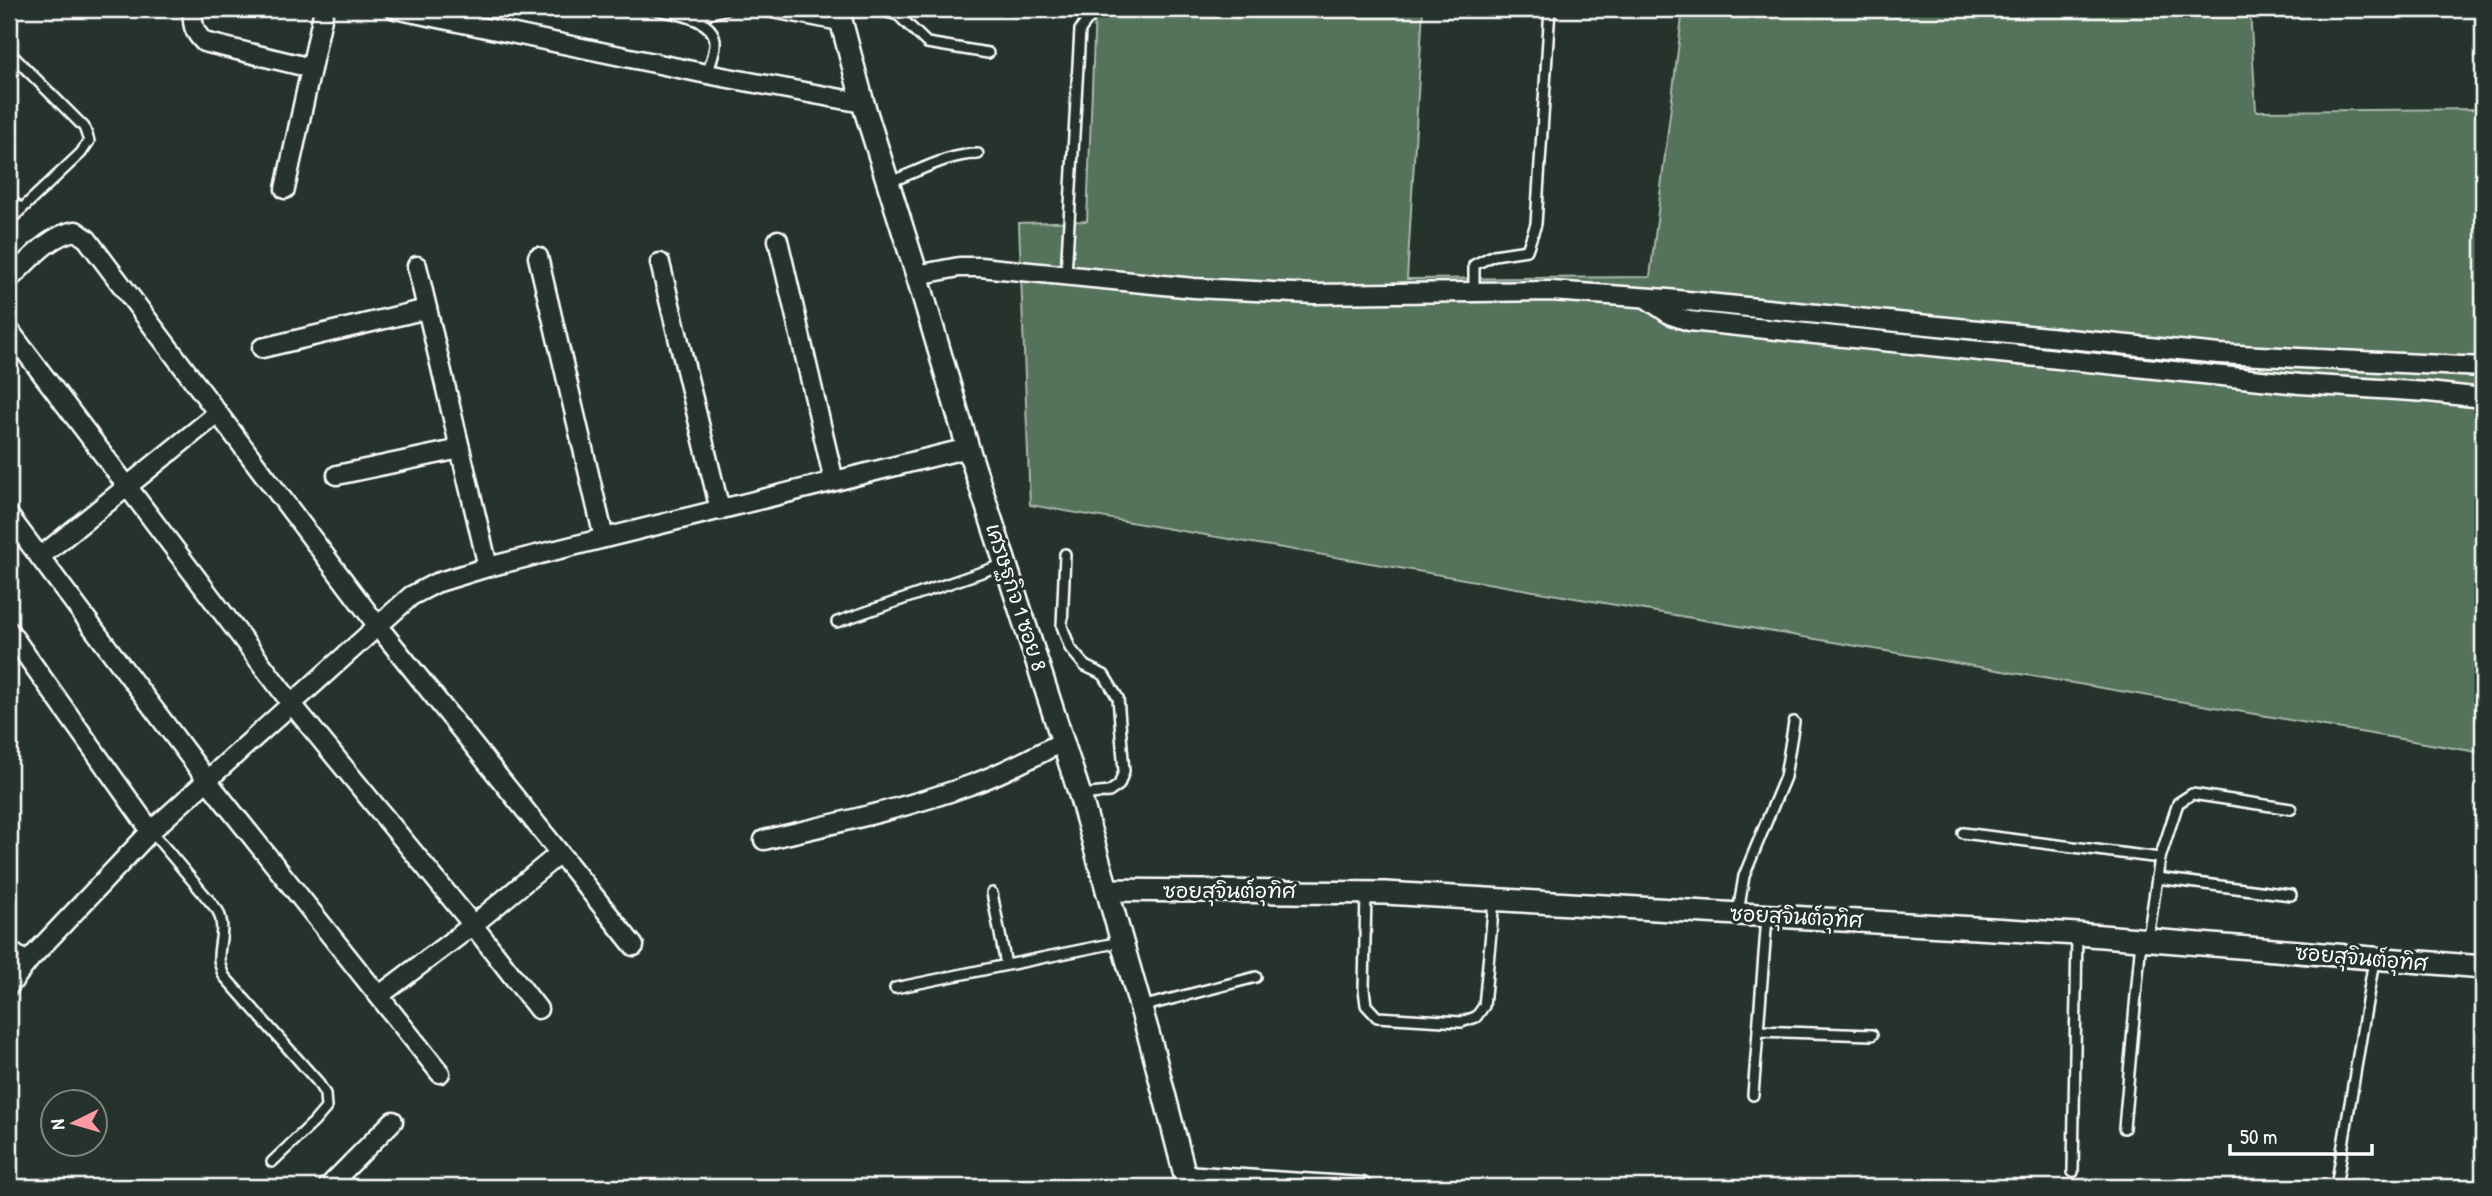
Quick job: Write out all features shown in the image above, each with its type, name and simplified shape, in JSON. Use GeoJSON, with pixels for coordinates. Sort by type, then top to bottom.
{"type":"FeatureCollection","features":[{"type":"Feature","properties":{"kind":"street"},"geometry":{"type":"LineString","coordinates":[[194,9],[192,18],[195,33],[204,42],[311,68]]}},
{"type":"Feature","properties":{"kind":"street"},"geometry":{"type":"LineString","coordinates":[[285,189],[324,9]]}},
{"type":"Feature","properties":{"kind":"street"},"geometry":{"type":"LineString","coordinates":[[395,9],[707,74],[863,103]]}},
{"type":"Feature","properties":{"kind":"street","name":"เศรษฐกิจ 1 ซอย 8"},"geometry":{"type":"LineString","coordinates":[[840,17],[863,103],[918,275],[968,448],[1080,795],[1187,1181]]}},
{"type":"Feature","properties":{"kind":"street"},"geometry":{"type":"LineString","coordinates":[[9,279],[66,232],[76,231],[87,239],[377,625],[634,946]]}},
{"type":"Feature","properties":{"kind":"street"},"geometry":{"type":"LineString","coordinates":[[778,240],[834,481]]}},
{"type":"Feature","properties":{"kind":"street"},"geometry":{"type":"LineString","coordinates":[[538,257],[604,538]]}},
{"type":"Feature","properties":{"kind":"street"},"geometry":{"type":"LineString","coordinates":[[660,263],[720,510]]}},
{"type":"Feature","properties":{"kind":"street"},"geometry":{"type":"LineString","coordinates":[[416,266],[488,566]]}},
{"type":"Feature","properties":{"kind":"street"},"geometry":{"type":"LineString","coordinates":[[918,275],[959,267],[980,267],[1195,288],[1314,294],[1551,292],[1644,297],[2219,354],[2483,367]]}},
{"type":"Feature","properties":{"kind":"street"},"geometry":{"type":"LineString","coordinates":[[1644,297],[1671,315],[1689,321],[2300,384],[2483,398]]}},
{"type":"Feature","properties":{"kind":"street"},"geometry":{"type":"LineString","coordinates":[[262,348],[427,309]]}},
{"type":"Feature","properties":{"kind":"street"},"geometry":{"type":"LineString","coordinates":[[9,330],[291,703],[473,925],[538,1009]]}},
{"type":"Feature","properties":{"kind":"street"},"geometry":{"type":"LineString","coordinates":[[40,557],[218,413]]}},
{"type":"Feature","properties":{"kind":"street"},"geometry":{"type":"LineString","coordinates":[[9,986],[30,958],[151,831],[411,596],[436,583],[488,566],[968,448]]}},
{"type":"Feature","properties":{"kind":"street"},"geometry":{"type":"LineString","coordinates":[[337,475],[460,449]]}},
{"type":"Feature","properties":{"kind":"street"},"geometry":{"type":"LineString","coordinates":[[9,516],[207,780],[440,1073]]}},
{"type":"Feature","properties":{"kind":"street"},"geometry":{"type":"LineString","coordinates":[[9,631],[151,831]]}},
{"type":"Feature","properties":{"kind":"street"},"geometry":{"type":"LineString","coordinates":[[764,841],[971,785],[1062,742]]}},
{"type":"Feature","properties":{"kind":"street"},"geometry":{"type":"LineString","coordinates":[[380,995],[473,925],[559,854]]}},
{"type":"Feature","properties":{"kind":"street","name":"ซอยสุจินต์อุทิศ"},"geometry":{"type":"LineString","coordinates":[[1107,890],[1366,892],[1494,899],[2077,934],[2483,967]]}},
{"type":"Feature","properties":{"kind":"street"},"geometry":{"type":"LineString","coordinates":[[328,1187],[393,1121]]}},
{"type":"Feature","properties":{"kind":"street"},"geometry":{"type":"LineString","coordinates":[[1187,1181],[1362,1187]]}},
{"type":"Feature","properties":{"kind":"lane"},"geometry":{"type":"LineString","coordinates":[[653,9],[693,18],[712,30],[716,41],[707,74]]}},
{"type":"Feature","properties":{"kind":"lane"},"geometry":{"type":"LineString","coordinates":[[693,18],[727,9]]}},
{"type":"Feature","properties":{"kind":"lane"},"geometry":{"type":"LineString","coordinates":[[755,9],[840,17]]}},
{"type":"Feature","properties":{"kind":"lane"},"geometry":{"type":"LineString","coordinates":[[876,9],[898,15],[927,43],[988,53]]}},
{"type":"Feature","properties":{"kind":"lane"},"geometry":{"type":"LineString","coordinates":[[1066,277],[1080,30],[1096,9],[1111,9]]}},
{"type":"Feature","properties":{"kind":"lane"},"geometry":{"type":"LineString","coordinates":[[1474,293],[1474,265],[1494,255],[1527,250],[1536,224],[1550,9]]}},
{"type":"Feature","properties":{"kind":"lane"},"geometry":{"type":"LineString","coordinates":[[9,52],[85,127],[89,141],[81,153],[9,221]]}},
{"type":"Feature","properties":{"kind":"lane"},"geometry":{"type":"LineString","coordinates":[[889,182],[944,160],[978,154]]}},
{"type":"Feature","properties":{"kind":"lane"},"geometry":{"type":"LineString","coordinates":[[9,198],[21,209]]}},
{"type":"Feature","properties":{"kind":"lane"},"geometry":{"type":"LineString","coordinates":[[1065,554],[1062,626],[1070,648],[1085,666],[1104,675],[1118,698],[1124,771],[1119,785],[1109,792],[1080,795]]}},
{"type":"Feature","properties":{"kind":"lane"},"geometry":{"type":"LineString","coordinates":[[837,622],[1005,564]]}},
{"type":"Feature","properties":{"kind":"lane"},"geometry":{"type":"LineString","coordinates":[[1738,913],[1744,876],[1785,777],[1794,722]]}},
{"type":"Feature","properties":{"kind":"lane"},"geometry":{"type":"LineString","coordinates":[[2124,1128],[2144,940],[2160,858],[2178,803],[2192,794],[2291,809]]}},
{"type":"Feature","properties":{"kind":"lane"},"geometry":{"type":"LineString","coordinates":[[151,831],[218,911],[222,920],[219,959],[224,976],[317,1081],[325,1094],[326,1108],[272,1161]]}},
{"type":"Feature","properties":{"kind":"lane"},"geometry":{"type":"LineString","coordinates":[[1963,833],[2160,858]]}},
{"type":"Feature","properties":{"kind":"lane"},"geometry":{"type":"LineString","coordinates":[[2157,878],[2291,895]]}},
{"type":"Feature","properties":{"kind":"lane"},"geometry":{"type":"LineString","coordinates":[[1366,892],[1366,1005],[1377,1017],[1461,1022],[1476,1017],[1484,1006],[1494,899]]}},
{"type":"Feature","properties":{"kind":"lane"},"geometry":{"type":"LineString","coordinates":[[992,893],[1006,965]]}},
{"type":"Feature","properties":{"kind":"lane"},"geometry":{"type":"LineString","coordinates":[[1753,1095],[1767,915]]}},
{"type":"Feature","properties":{"kind":"lane"},"geometry":{"type":"LineString","coordinates":[[2073,1172],[2077,934]]}},
{"type":"Feature","properties":{"kind":"lane"},"geometry":{"type":"LineString","coordinates":[[895,988],[1122,941]]}},
{"type":"Feature","properties":{"kind":"lane"},"geometry":{"type":"LineString","coordinates":[[9,945],[30,958]]}},
{"type":"Feature","properties":{"kind":"lane"},"geometry":{"type":"LineString","coordinates":[[2336,1187],[2374,960]]}},
{"type":"Feature","properties":{"kind":"lane"},"geometry":{"type":"LineString","coordinates":[[1139,1007],[1256,977]]}},
{"type":"Feature","properties":{"kind":"lane"},"geometry":{"type":"LineString","coordinates":[[1758,1031],[1872,1035]]}},
{"type":"Feature","properties":{"kind":"green space"},"geometry":{"type":"Polygon","coordinates":[[[1095,9],[1423,9],[1407,279],[1650,277],[1683,9],[2250,9],[2256,111],[2483,109],[2483,753],[1030,505],[1019,223],[1087,221],[1095,9]]]}}]}
